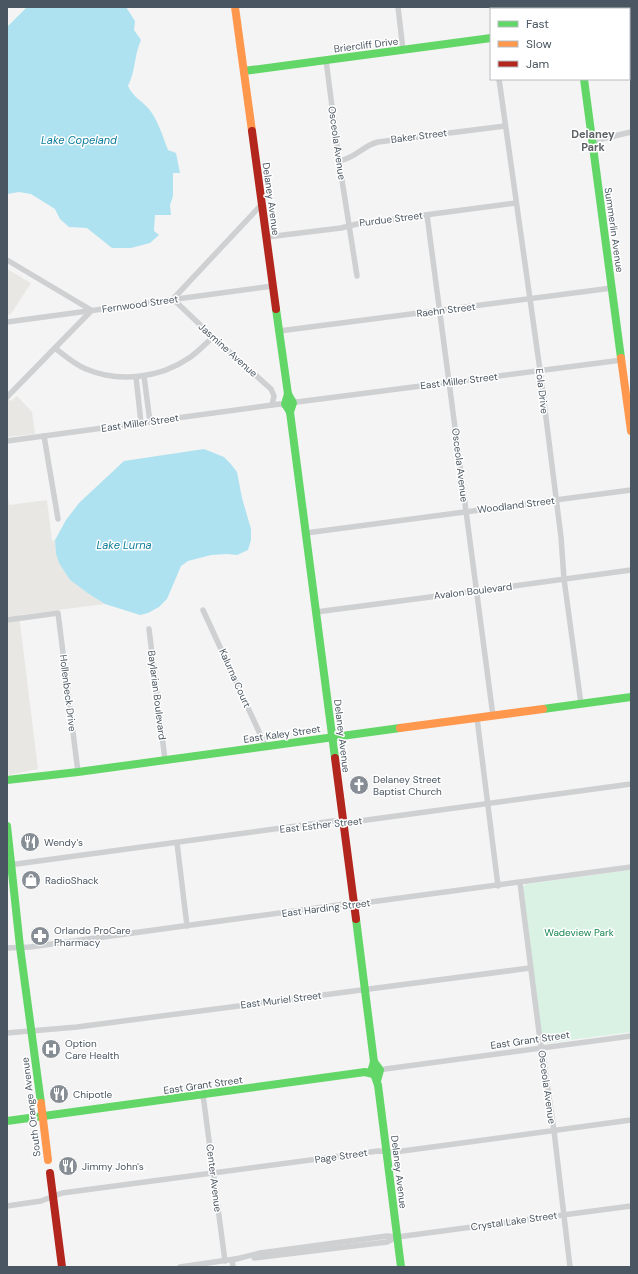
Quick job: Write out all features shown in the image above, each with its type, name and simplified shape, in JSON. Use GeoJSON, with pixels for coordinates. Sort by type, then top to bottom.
{"type":"FeatureCollection","features":[{"type":"Feature","properties":{"kind":"street","name":"Delaney Avenue"},"geometry":{"type":"LineString","coordinates":[[235,7],[289,403],[401,1267]]}},
{"type":"Feature","properties":{"kind":"street"},"geometry":{"type":"LineString","coordinates":[[398,7],[403,50]]}},
{"type":"Feature","properties":{"kind":"street","name":"Briercliff Drive"},"geometry":{"type":"LineString","coordinates":[[244,71],[490,38]]}},
{"type":"Feature","properties":{"kind":"street","name":"Osceola Avenue"},"geometry":{"type":"LineString","coordinates":[[326,60],[339,161],[357,276]]}},
{"type":"Feature","properties":{"kind":"street","name":"Eola Drive"},"geometry":{"type":"LineString","coordinates":[[499,80],[540,370],[564,579],[581,704]]}},
{"type":"Feature","properties":{"kind":"street","name":"Summerlin Avenue"},"geometry":{"type":"LineString","coordinates":[[584,80],[631,432]]}},
{"type":"Feature","properties":{"kind":"street","name":"Baker Street"},"geometry":{"type":"LineString","coordinates":[[339,161],[348,159],[366,147],[378,142],[505,126]]}},
{"type":"Feature","properties":{"kind":"street"},"geometry":{"type":"LineString","coordinates":[[592,141],[631,132]]}},
{"type":"Feature","properties":{"kind":"street","name":"Purdue Street"},"geometry":{"type":"LineString","coordinates":[[267,238],[516,203]]}},
{"type":"Feature","properties":{"kind":"street"},"geometry":{"type":"LineString","coordinates":[[173,299],[262,204]]}},
{"type":"Feature","properties":{"kind":"street","name":"Osceola Avenue"},"geometry":{"type":"LineString","coordinates":[[426,215],[493,716]]}},
{"type":"Feature","properties":{"kind":"street"},"geometry":{"type":"LineString","coordinates":[[7,260],[91,310],[7,396]]}},
{"type":"Feature","properties":{"kind":"street","name":"Fernwood Street"},"geometry":{"type":"LineString","coordinates":[[7,322],[273,286]]}},
{"type":"Feature","properties":{"kind":"street","name":"Raehn Street"},"geometry":{"type":"LineString","coordinates":[[279,331],[612,288]]}},
{"type":"Feature","properties":{"kind":"street","name":"Jasmine Avenue"},"geometry":{"type":"LineString","coordinates":[[173,299],[213,337],[271,388],[274,396],[272,405]]}},
{"type":"Feature","properties":{"kind":"street"},"geometry":{"type":"LineString","coordinates":[[55,348],[73,362],[97,373],[112,376],[136,377],[172,367],[190,358],[213,337]]}},
{"type":"Feature","properties":{"kind":"street","name":"East Miller Street"},"geometry":{"type":"LineString","coordinates":[[7,441],[622,360]]}},
{"type":"Feature","properties":{"kind":"street"},"geometry":{"type":"LineString","coordinates":[[144,376],[150,422]]}},
{"type":"Feature","properties":{"kind":"street"},"geometry":{"type":"LineString","coordinates":[[136,377],[141,423]]}},
{"type":"Feature","properties":{"kind":"street"},"geometry":{"type":"LineString","coordinates":[[44,436],[58,519]]}},
{"type":"Feature","properties":{"kind":"street","name":"Woodland Street"},"geometry":{"type":"LineString","coordinates":[[306,533],[631,490]]}},
{"type":"Feature","properties":{"kind":"street","name":"Avalon Boulevard"},"geometry":{"type":"LineString","coordinates":[[316,612],[631,570]]}},
{"type":"Feature","properties":{"kind":"street","name":"Kalurna Court"},"geometry":{"type":"LineString","coordinates":[[203,610],[266,747]]}},
{"type":"Feature","properties":{"kind":"street","name":"Hollenbeck Drive"},"geometry":{"type":"LineString","coordinates":[[7,620],[58,613],[78,772]]}},
{"type":"Feature","properties":{"kind":"street","name":"Baylarian Boulevard"},"geometry":{"type":"LineString","coordinates":[[149,629],[165,760]]}},
{"type":"Feature","properties":{"kind":"street","name":"East Kaley Street"},"geometry":{"type":"LineString","coordinates":[[7,780],[266,747],[631,697]]}},
{"type":"Feature","properties":{"kind":"street"},"geometry":{"type":"LineString","coordinates":[[476,718],[498,886]]}},
{"type":"Feature","properties":{"kind":"street","name":"East Esther Street"},"geometry":{"type":"LineString","coordinates":[[9,865],[333,821],[352,822],[631,784]]}},
{"type":"Feature","properties":{"kind":"street","name":"South Orange Avenue"},"geometry":{"type":"LineString","coordinates":[[7,826],[9,865],[62,1267]]}},
{"type":"Feature","properties":{"kind":"street"},"geometry":{"type":"LineString","coordinates":[[177,843],[187,926]]}},
{"type":"Feature","properties":{"kind":"street","name":"East Harding Street"},"geometry":{"type":"LineString","coordinates":[[7,948],[30,947],[498,886],[631,867]]}},
{"type":"Feature","properties":{"kind":"street","name":"Osceola Avenue"},"geometry":{"type":"LineString","coordinates":[[520,883],[530,968],[554,1131],[570,1267]]}},
{"type":"Feature","properties":{"kind":"street","name":"East Muriel Street"},"geometry":{"type":"LineString","coordinates":[[7,1033],[76,1027],[530,968]]}},
{"type":"Feature","properties":{"kind":"street","name":"East Grant Street"},"geometry":{"type":"LineString","coordinates":[[7,1121],[631,1036]]}},
{"type":"Feature","properties":{"kind":"street","name":"Center Avenue"},"geometry":{"type":"LineString","coordinates":[[203,1095],[225,1261]]}},
{"type":"Feature","properties":{"kind":"street","name":"Page Street"},"geometry":{"type":"LineString","coordinates":[[7,1206],[41,1201],[62,1193],[378,1151],[395,1152],[631,1120]]}},
{"type":"Feature","properties":{"kind":"street","name":"Crystal Lake Street"},"geometry":{"type":"LineString","coordinates":[[180,1267],[387,1242],[398,1237],[631,1206]]}},
{"type":"Feature","properties":{"kind":"street"},"geometry":{"type":"LineString","coordinates":[[232,1260],[233,1267]]}},
{"type":"Feature","properties":{"kind":"shaded area"},"geometry":{"type":"Polygon","coordinates":[[[7,269],[31,283],[11,314],[7,315],[7,269]]]}},
{"type":"Feature","properties":{"kind":"shaded area"},"geometry":{"type":"Polygon","coordinates":[[[17,396],[32,412],[35,434],[7,437],[7,398],[11,401],[17,396]]]}},
{"type":"Feature","properties":{"kind":"shaded area"},"geometry":{"type":"Polygon","coordinates":[[[7,490],[9,505],[47,500],[52,541],[55,540],[56,554],[59,563],[70,580],[105,604],[19,615],[38,769],[9,775],[7,761],[7,490]]]}},
{"type":"Feature","properties":{"kind":"green space","name":"Wadeview Park"},"geometry":{"type":"Polygon","coordinates":[[[631,870],[631,1032],[547,1043],[544,1042],[542,1039],[523,887],[527,884],[631,870]]]}},
{"type":"Feature","properties":{"kind":"water","name":"Lake Copeland"},"geometry":{"type":"Polygon","coordinates":[[[27,7],[126,7],[135,21],[134,30],[141,40],[137,51],[131,80],[128,86],[132,93],[152,113],[168,150],[176,153],[180,173],[173,173],[173,196],[170,205],[171,215],[155,215],[154,231],[159,235],[150,243],[131,248],[112,248],[87,228],[69,227],[60,219],[55,209],[31,194],[19,192],[7,194],[7,27],[27,7]]]}},
{"type":"Feature","properties":{"kind":"water","name":"Lake Lurna"},"geometry":{"type":"Polygon","coordinates":[[[204,449],[224,457],[237,472],[242,498],[251,529],[251,540],[248,550],[237,555],[211,555],[188,561],[181,566],[167,599],[159,607],[148,613],[140,615],[105,604],[70,580],[59,563],[56,554],[55,540],[66,520],[79,503],[124,461],[204,449]]]}},
{"type":"Feature","properties":{"kind":"traffic: fast"},"geometry":{"type":"LineString","coordinates":[[244,71],[490,38]]}},
{"type":"Feature","properties":{"kind":"traffic: fast"},"geometry":{"type":"LineString","coordinates":[[584,80],[621,358]]}},
{"type":"Feature","properties":{"kind":"traffic: fast"},"geometry":{"type":"LineString","coordinates":[[276,309],[288,394],[285,404],[290,412],[335,758]]}},
{"type":"Feature","properties":{"kind":"traffic: fast"},"geometry":{"type":"LineString","coordinates":[[288,394],[293,403],[290,412]]}},
{"type":"Feature","properties":{"kind":"traffic: fast"},"geometry":{"type":"LineString","coordinates":[[543,709],[631,697]]}},
{"type":"Feature","properties":{"kind":"traffic: fast"},"geometry":{"type":"LineString","coordinates":[[7,780],[78,772],[400,728]]}},
{"type":"Feature","properties":{"kind":"traffic: fast"},"geometry":{"type":"LineString","coordinates":[[7,826],[20,947],[41,1103]]}},
{"type":"Feature","properties":{"kind":"traffic: fast"},"geometry":{"type":"LineString","coordinates":[[356,919],[374,1062],[371,1072],[374,1074],[378,1085],[401,1267]]}},
{"type":"Feature","properties":{"kind":"traffic: fast"},"geometry":{"type":"LineString","coordinates":[[374,1062],[380,1070],[377,1081]]}},
{"type":"Feature","properties":{"kind":"traffic: fast"},"geometry":{"type":"LineString","coordinates":[[7,1121],[365,1072],[373,1074]]}},
{"type":"Feature","properties":{"kind":"traffic: slow"},"geometry":{"type":"LineString","coordinates":[[235,7],[252,131]]}},
{"type":"Feature","properties":{"kind":"traffic: slow"},"geometry":{"type":"LineString","coordinates":[[621,358],[631,431]]}},
{"type":"Feature","properties":{"kind":"traffic: slow"},"geometry":{"type":"LineString","coordinates":[[400,728],[543,709]]}},
{"type":"Feature","properties":{"kind":"traffic: slow"},"geometry":{"type":"LineString","coordinates":[[41,1103],[48,1160]]}},
{"type":"Feature","properties":{"kind":"traffic: jam"},"geometry":{"type":"LineString","coordinates":[[252,131],[276,309]]}},
{"type":"Feature","properties":{"kind":"traffic: jam"},"geometry":{"type":"LineString","coordinates":[[335,758],[356,919]]}},
{"type":"Feature","properties":{"kind":"traffic: jam"},"geometry":{"type":"LineString","coordinates":[[50,1173],[62,1267]]}},
{"type":"Feature","properties":{"kind":"place","name":"Delaney Street Baptist Church"},"geometry":{"type":"Point","coordinates":[359,785]}},
{"type":"Feature","properties":{"kind":"place","name":"Wendy's"},"geometry":{"type":"Point","coordinates":[30,842]}},
{"type":"Feature","properties":{"kind":"place","name":"RadioShack"},"geometry":{"type":"Point","coordinates":[31,880]}},
{"type":"Feature","properties":{"kind":"place","name":"Orlando ProCare Pharmacy"},"geometry":{"type":"Point","coordinates":[40,936]}},
{"type":"Feature","properties":{"kind":"place","name":"Option Care Health"},"geometry":{"type":"Point","coordinates":[51,1049]}},
{"type":"Feature","properties":{"kind":"place","name":"Chipotle"},"geometry":{"type":"Point","coordinates":[59,1094]}},
{"type":"Feature","properties":{"kind":"place","name":"Jimmy John's"},"geometry":{"type":"Point","coordinates":[68,1166]}},
{"type":"Feature","properties":{"kind":"district","name":"Delaney Park"},"geometry":{"type":"Point","coordinates":[593,140]}}]}
